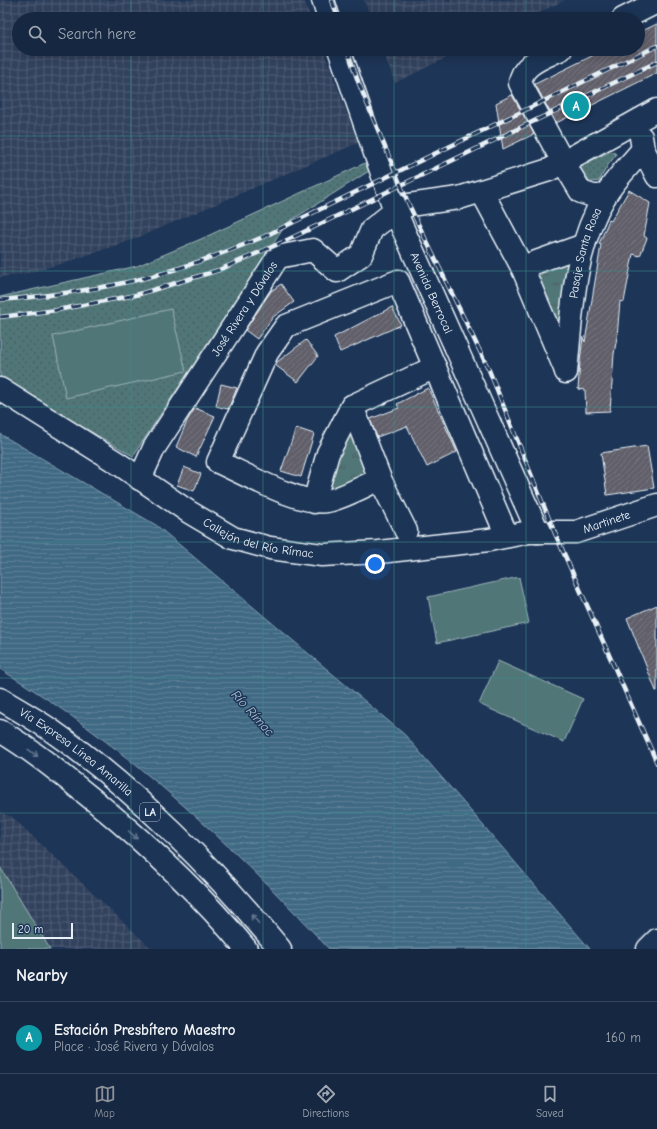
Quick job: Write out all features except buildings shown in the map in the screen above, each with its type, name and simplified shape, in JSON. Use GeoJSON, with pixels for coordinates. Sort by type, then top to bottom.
{"type":"FeatureCollection","features":[{"type":"Feature","properties":{"kind":"main road"},"geometry":{"type":"LineString","coordinates":[[323,0],[327,12]]}},
{"type":"Feature","properties":{"kind":"main road"},"geometry":{"type":"LineString","coordinates":[[637,12],[657,2]]}},
{"type":"Feature","properties":{"kind":"main road","name":"Avenida Berrocal"},"geometry":{"type":"LineString","coordinates":[[341,56],[395,211],[546,531]]}},
{"type":"Feature","properties":{"kind":"main road"},"geometry":{"type":"LineString","coordinates":[[548,56],[526,68],[521,75],[520,83],[581,192],[593,196],[605,196]]}},
{"type":"Feature","properties":{"kind":"main road"},"geometry":{"type":"LineString","coordinates":[[648,115],[643,149],[657,176]]}},
{"type":"Feature","properties":{"kind":"main road","name":"José Rivera y Dávalos"},"geometry":{"type":"LineString","coordinates":[[140,479],[154,448],[278,257],[314,250],[337,271],[361,255],[372,229],[395,211],[409,205],[459,198],[482,192],[549,170],[648,115]]}},
{"type":"Feature","properties":{"kind":"main road","name":"Pasaje Santa Rosa"},"geometry":{"type":"LineString","coordinates":[[522,267],[566,372],[575,283],[588,229],[605,196],[643,149]]}},
{"type":"Feature","properties":{"kind":"main road"},"geometry":{"type":"LineString","coordinates":[[482,192],[522,267],[584,244]]}},
{"type":"Feature","properties":{"kind":"main road"},"geometry":{"type":"LineString","coordinates":[[380,479],[327,502],[314,502],[294,496],[218,462],[267,352],[286,326],[398,281],[507,536]]}},
{"type":"Feature","properties":{"kind":"main road"},"geometry":{"type":"LineString","coordinates":[[314,502],[328,453],[352,406],[435,367]]}},
{"type":"Feature","properties":{"kind":"main road","name":"Callejón del Río Rímac"},"geometry":{"type":"LineString","coordinates":[[0,389],[189,512],[233,538],[270,548],[322,555],[378,552],[441,546],[546,531]]}},
{"type":"Feature","properties":{"kind":"main road"},"geometry":{"type":"LineString","coordinates":[[352,406],[380,479],[406,531]]}},
{"type":"Feature","properties":{"kind":"main road","name":"Martinete"},"geometry":{"type":"LineString","coordinates":[[546,531],[576,532],[657,505]]}},
{"type":"Feature","properties":{"kind":"main road","name":"Vía Expresa Línea Amarilla"},"geometry":{"type":"LineString","coordinates":[[0,699],[52,731],[142,805],[185,845],[224,885],[280,949]]}},
{"type":"Feature","properties":{"kind":"main road","name":"Vía Expresa Línea Amarilla"},"geometry":{"type":"LineString","coordinates":[[0,731],[49,764],[116,819],[161,860],[203,902],[246,949]]}},
{"type":"Feature","properties":{"kind":"main road"},"geometry":{"type":"LineString","coordinates":[[648,949],[657,940]]}},
{"type":"Feature","properties":{"kind":"shaded area"},"geometry":{"type":"Polygon","coordinates":[[[0,0],[304,0],[308,12],[12,12],[12,56],[326,56],[358,143],[132,240],[64,263],[28,273],[0,277],[0,0]]]}},
{"type":"Feature","properties":{"kind":"shaded area"},"geometry":{"type":"Polygon","coordinates":[[[364,0],[565,0],[540,12],[368,12],[364,0]]]}},
{"type":"Feature","properties":{"kind":"shaded area"},"geometry":{"type":"Polygon","coordinates":[[[385,56],[450,56],[395,83],[385,56]]]}},
{"type":"Feature","properties":{"kind":"shaded area"},"geometry":{"type":"Polygon","coordinates":[[[0,812],[12,817],[152,949],[0,949],[0,812]]]}},
{"type":"Feature","properties":{"kind":"green space"},"geometry":{"type":"Polygon","coordinates":[[[611,151],[616,155],[608,165],[599,181],[586,183],[580,170],[582,165],[611,151]]]}},
{"type":"Feature","properties":{"kind":"green space"},"geometry":{"type":"Polygon","coordinates":[[[365,163],[369,171],[287,223],[133,456],[0,379],[0,297],[137,266],[201,239],[365,163]]]}},
{"type":"Feature","properties":{"kind":"green space"},"geometry":{"type":"Polygon","coordinates":[[[565,263],[568,264],[562,321],[553,319],[537,276],[565,263]]]}},
{"type":"Feature","properties":{"kind":"green space"},"geometry":{"type":"Polygon","coordinates":[[[171,309],[186,371],[66,398],[53,336],[171,309]]]}},
{"type":"Feature","properties":{"kind":"green space"},"geometry":{"type":"Polygon","coordinates":[[[352,406],[380,479],[327,501],[328,453],[352,406]]]}},
{"type":"Feature","properties":{"kind":"green space"},"geometry":{"type":"Polygon","coordinates":[[[519,577],[529,623],[437,643],[428,597],[519,577]]]}},
{"type":"Feature","properties":{"kind":"green space"},"geometry":{"type":"Polygon","coordinates":[[[498,661],[583,699],[564,742],[479,704],[498,661]]]}},
{"type":"Feature","properties":{"kind":"green space"},"geometry":{"type":"Polygon","coordinates":[[[0,867],[50,949],[0,949],[0,867]]]}},
{"type":"Feature","properties":{"kind":"water","name":"Río Rímac"},"geometry":{"type":"Polygon","coordinates":[[[0,434],[156,525],[405,735],[590,949],[329,949],[254,871],[174,797],[90,729],[46,698],[0,669],[0,434]]]}},
{"type":"Feature","properties":{"kind":"railway"},"geometry":{"type":"LineString","coordinates":[[332,0],[336,12]]}},
{"type":"Feature","properties":{"kind":"railway"},"geometry":{"type":"LineString","coordinates":[[645,52],[657,46]]}},
{"type":"Feature","properties":{"kind":"railway"},"geometry":{"type":"LineString","coordinates":[[349,56],[359,84],[409,205],[489,370],[554,531],[657,763]]}},
{"type":"Feature","properties":{"kind":"railway"},"geometry":{"type":"LineString","coordinates":[[0,300],[37,297],[109,286],[175,270],[234,249],[263,237],[636,56]]}},
{"type":"Feature","properties":{"kind":"railway"},"geometry":{"type":"LineString","coordinates":[[0,317],[57,310],[136,295],[219,270],[283,242],[657,62]]}},
{"type":"Feature","properties":{"kind":"place","name":"Estación Presbítero Maestro"},"geometry":{"type":"Point","coordinates":[576,106]}}]}
